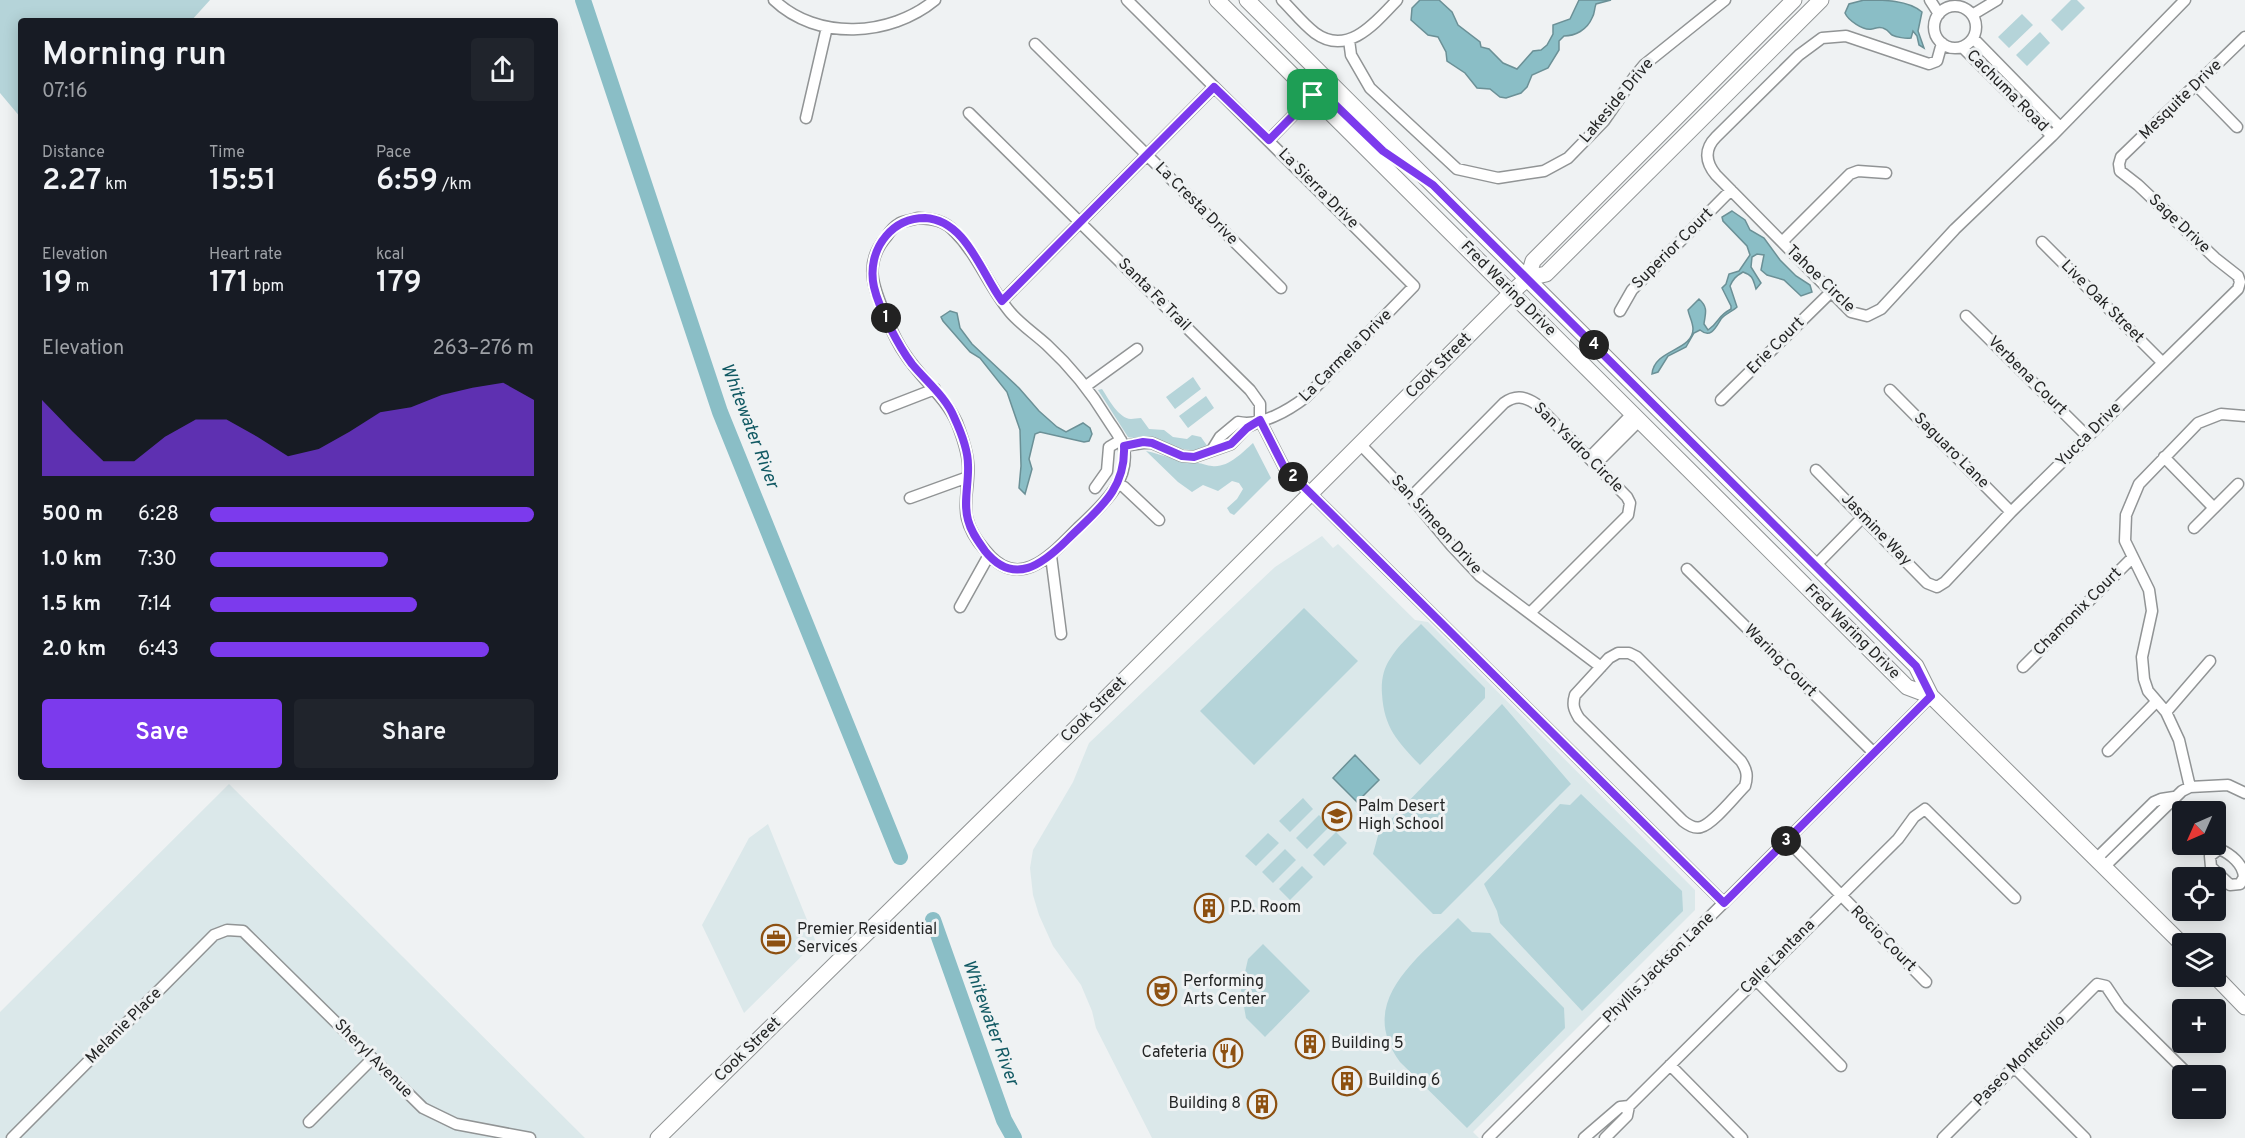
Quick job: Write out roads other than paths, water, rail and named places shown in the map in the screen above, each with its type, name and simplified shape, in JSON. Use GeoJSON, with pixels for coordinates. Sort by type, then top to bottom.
{"type":"FeatureCollection","features":[{"type":"Feature","properties":{"kind":"main road","name":"Fred Waring Drive"},"geometry":{"type":"LineString","coordinates":[[1217,0],[1907,687],[1931,696]]}},
{"type":"Feature","properties":{"kind":"main road","name":"Fred Waring Drive"},"geometry":{"type":"LineString","coordinates":[[1247,0],[1816,565],[1916,666],[1931,696],[2172,934]]}},
{"type":"Feature","properties":{"kind":"main road","name":"Cook Street"},"geometry":{"type":"LineString","coordinates":[[1528,278],[1533,261],[1794,0]]}},
{"type":"Feature","properties":{"kind":"main road","name":"Cook Street"},"geometry":{"type":"LineString","coordinates":[[658,1138],[1076,728],[1512,292],[1528,278],[1546,274],[1821,0]]}},
{"type":"Feature","properties":{"kind":"main road"},"geometry":{"type":"LineString","coordinates":[[1313,95],[1318,93],[1325,95],[1383,151],[1433,185]]}},
{"type":"Feature","properties":{"kind":"main road"},"geometry":{"type":"LineString","coordinates":[[1637,416],[1637,411],[1645,413],[1684,449],[1713,465]]}},
{"type":"Feature","properties":{"kind":"main road"},"geometry":{"type":"LineString","coordinates":[[1716,496],[1734,502],[1804,570],[1809,571],[1816,565]]}},
{"type":"Feature","properties":{"kind":"main road"},"geometry":{"type":"LineString","coordinates":[[2226,987],[2245,1007]]}},
{"type":"Feature","properties":{"kind":"street"},"geometry":{"type":"LineString","coordinates":[[774,0],[794,15],[827,27],[852,29],[878,27],[923,10],[935,0]]}},
{"type":"Feature","properties":{"kind":"street","name":"La Sierra Drive"},"geometry":{"type":"LineString","coordinates":[[1127,0],[1407,278]]}},
{"type":"Feature","properties":{"kind":"street"},"geometry":{"type":"LineString","coordinates":[[1282,0],[1320,36],[1335,41],[1356,38],[1368,30],[1397,0]]}},
{"type":"Feature","properties":{"kind":"street","name":"Lakeside Drive"},"geometry":{"type":"LineString","coordinates":[[1349,39],[1351,55],[1370,88],[1457,170],[1498,178],[1544,171],[1568,158],[1604,121],[1644,65],[1725,0]]}},
{"type":"Feature","properties":{"kind":"street"},"geometry":{"type":"LineString","coordinates":[[1930,0],[1939,14]]}},
{"type":"Feature","properties":{"kind":"street"},"geometry":{"type":"LineString","coordinates":[[1972,15],[1997,0]]}},
{"type":"Feature","properties":{"kind":"street","name":"Tahoe Circle"},"geometry":{"type":"LineString","coordinates":[[1942,44],[1937,61],[1933,64],[1846,36],[1822,38],[1799,55],[1711,143],[1707,153],[1708,164],[1731,190],[1856,315],[1876,314],[1955,230],[2052,136],[2184,0]]}},
{"type":"Feature","properties":{"kind":"street"},"geometry":{"type":"LineString","coordinates":[[1947,4],[1972,15],[1976,27],[1973,38],[1962,47],[1950,48],[1942,44],[1934,30],[1939,14],[1947,4]]}},
{"type":"Feature","properties":{"kind":"street"},"geometry":{"type":"LineString","coordinates":[[806,117],[827,27]]}},
{"type":"Feature","properties":{"kind":"street","name":"Mesquite Drive"},"geometry":{"type":"LineString","coordinates":[[2119,164],[2121,157],[2197,86],[2245,37]]}},
{"type":"Feature","properties":{"kind":"street","name":"Cachuma Road"},"geometry":{"type":"LineString","coordinates":[[1973,38],[2060,127]]}},
{"type":"Feature","properties":{"kind":"street","name":"La Cresta Drive"},"geometry":{"type":"LineString","coordinates":[[1035,44],[1281,288]]}},
{"type":"Feature","properties":{"kind":"street","name":"Cachuma Road"},"geometry":{"type":"LineString","coordinates":[[1962,47],[2052,136]]}},
{"type":"Feature","properties":{"kind":"street"},"geometry":{"type":"LineString","coordinates":[[2197,86],[2237,127]]}},
{"type":"Feature","properties":{"kind":"street"},"geometry":{"type":"LineString","coordinates":[[1002,301],[1214,87]]}},
{"type":"Feature","properties":{"kind":"street"},"geometry":{"type":"LineString","coordinates":[[1269,140],[1313,95]]}},
{"type":"Feature","properties":{"kind":"street","name":"Santa Fe Trail"},"geometry":{"type":"LineString","coordinates":[[969,113],[1250,390],[1260,404],[1260,420],[1284,467],[1310,495],[1724,903]]}},
{"type":"Feature","properties":{"kind":"street","name":"Sage Drive"},"geometry":{"type":"LineString","coordinates":[[2119,164],[2120,171],[2138,185],[2215,258],[2238,276],[2240,282]]}},
{"type":"Feature","properties":{"kind":"street"},"geometry":{"type":"LineString","coordinates":[[1782,242],[1850,174],[1858,171],[1886,173]]}},
{"type":"Feature","properties":{"kind":"street","name":"Superior Court"},"geometry":{"type":"LineString","coordinates":[[1620,311],[1632,290],[1731,190]]}},
{"type":"Feature","properties":{"kind":"street"},"geometry":{"type":"LineString","coordinates":[[918,218],[943,222],[955,231],[968,247],[1002,301],[1011,314],[1048,346],[1086,386],[1122,443],[1125,461],[1118,484],[1112,494],[1051,556],[1036,566],[1020,570],[1004,567],[989,555],[975,537],[968,520],[966,507],[968,464],[962,437],[953,413],[904,353],[874,289],[872,275],[874,257],[879,244],[902,222],[918,218]]}},
{"type":"Feature","properties":{"kind":"street","name":"Live Oak Street"},"geometry":{"type":"LineString","coordinates":[[2042,242],[2162,362]]}},
{"type":"Feature","properties":{"kind":"street","name":"La Carmela Drive"},"geometry":{"type":"LineString","coordinates":[[1212,450],[1218,440],[1238,422],[1246,424],[1260,420],[1294,406],[1306,397],[1407,295],[1414,286],[1407,278]]}},
{"type":"Feature","properties":{"kind":"street","name":"Yucca Drive"},"geometry":{"type":"LineString","coordinates":[[1937,587],[1945,582],[2087,436],[2238,289],[2240,282]]}},
{"type":"Feature","properties":{"kind":"street","name":"Erie Court"},"geometry":{"type":"LineString","coordinates":[[1721,400],[1831,292]]}},
{"type":"Feature","properties":{"kind":"street","name":"Verbena Court"},"geometry":{"type":"LineString","coordinates":[[1966,316],[2087,436]]}},
{"type":"Feature","properties":{"kind":"street"},"geometry":{"type":"LineString","coordinates":[[1086,386],[1137,349]]}},
{"type":"Feature","properties":{"kind":"street"},"geometry":{"type":"LineString","coordinates":[[886,408],[935,389]]}},
{"type":"Feature","properties":{"kind":"street","name":"Saguaro Lane"},"geometry":{"type":"LineString","coordinates":[[1890,390],[2011,512]]}},
{"type":"Feature","properties":{"kind":"street","name":"San Ysidro Circle"},"geometry":{"type":"LineString","coordinates":[[1412,498],[1504,403],[1516,397],[1536,404],[1593,460],[1630,503],[1628,514],[1530,613]]}},
{"type":"Feature","properties":{"kind":"street"},"geometry":{"type":"LineString","coordinates":[[2190,787],[2179,740],[2166,712],[2148,690],[2142,668],[2142,657],[2152,611],[2149,590],[2125,542],[2126,514],[2139,484],[2198,423],[2221,414],[2245,416]]}},
{"type":"Feature","properties":{"kind":"street"},"geometry":{"type":"LineString","coordinates":[[1593,460],[1637,416]]}},
{"type":"Feature","properties":{"kind":"street","name":"La Carmela Drive"},"geometry":{"type":"LineString","coordinates":[[1122,443],[1152,443],[1182,456],[1194,457],[1231,444],[1247,428],[1260,420]]}},
{"type":"Feature","properties":{"kind":"street"},"geometry":{"type":"LineString","coordinates":[[1095,488],[1102,481],[1108,467],[1109,447],[1122,443]]}},
{"type":"Feature","properties":{"kind":"street","name":"San Simeon Drive"},"geometry":{"type":"LineString","coordinates":[[1361,445],[1412,498],[1480,576],[1601,667]]}},
{"type":"Feature","properties":{"kind":"street"},"geometry":{"type":"LineString","coordinates":[[2164,457],[2214,508]]}},
{"type":"Feature","properties":{"kind":"street","name":"Jasmine Way"},"geometry":{"type":"LineString","coordinates":[[1816,470],[1864,516],[1927,583],[1937,587]]}},
{"type":"Feature","properties":{"kind":"street"},"geometry":{"type":"LineString","coordinates":[[910,498],[968,477]]}},
{"type":"Feature","properties":{"kind":"street"},"geometry":{"type":"LineString","coordinates":[[1118,484],[1159,520]]}},
{"type":"Feature","properties":{"kind":"street"},"geometry":{"type":"LineString","coordinates":[[2194,528],[2238,484]]}},
{"type":"Feature","properties":{"kind":"street"},"geometry":{"type":"LineString","coordinates":[[1816,565],[1864,516]]}},
{"type":"Feature","properties":{"kind":"street"},"geometry":{"type":"LineString","coordinates":[[960,607],[989,555]]}},
{"type":"Feature","properties":{"kind":"street"},"geometry":{"type":"LineString","coordinates":[[1051,556],[1061,634]]}},
{"type":"Feature","properties":{"kind":"street","name":"Chamonix Court"},"geometry":{"type":"LineString","coordinates":[[2023,667],[2132,558]]}},
{"type":"Feature","properties":{"kind":"street","name":"Waring Court"},"geometry":{"type":"LineString","coordinates":[[1687,569],[1874,753]]}},
{"type":"Feature","properties":{"kind":"street"},"geometry":{"type":"LineString","coordinates":[[1618,652],[1629,653],[1637,657],[1741,761],[1746,769],[1745,786],[1708,823],[1700,828],[1683,821],[1579,718],[1574,710],[1575,695],[1601,667],[1618,652]]}},
{"type":"Feature","properties":{"kind":"street"},"geometry":{"type":"LineString","coordinates":[[2166,712],[2210,661]]}},
{"type":"Feature","properties":{"kind":"street","name":"Phyllis Jackson Lane"},"geometry":{"type":"LineString","coordinates":[[1488,1138],[1931,696]]}},
{"type":"Feature","properties":{"kind":"street"},"geometry":{"type":"LineString","coordinates":[[2108,751],[2156,702]]}},
{"type":"Feature","properties":{"kind":"street"},"geometry":{"type":"LineString","coordinates":[[2101,862],[2147,817],[2190,787],[2228,785],[2245,793]]}},
{"type":"Feature","properties":{"kind":"street","name":"Calle Lantana"},"geometry":{"type":"LineString","coordinates":[[1605,1138],[1627,1116],[1629,1106],[1898,838],[1914,817],[1925,809],[2015,897]]}},
{"type":"Feature","properties":{"kind":"street","name":"Rocio Court"},"geometry":{"type":"LineString","coordinates":[[1786,840],[1926,982]]}},
{"type":"Feature","properties":{"kind":"street","name":"Melanie Place"},"geometry":{"type":"LineString","coordinates":[[12,1138],[214,935],[227,930],[243,931]]}},
{"type":"Feature","properties":{"kind":"street","name":"Sheryl Avenue"},"geometry":{"type":"LineString","coordinates":[[243,931],[423,1108],[456,1124],[530,1138]]}},
{"type":"Feature","properties":{"kind":"street"},"geometry":{"type":"LineString","coordinates":[[1755,979],[1841,1066]]}},
{"type":"Feature","properties":{"kind":"street","name":"Paseo Montecillo"},"geometry":{"type":"LineString","coordinates":[[1943,1138],[2097,984],[2106,986],[2120,1007],[2179,1065]]}},
{"type":"Feature","properties":{"kind":"street"},"geometry":{"type":"LineString","coordinates":[[309,1122],[372,1059]]}},
{"type":"Feature","properties":{"kind":"street"},"geometry":{"type":"LineString","coordinates":[[1670,1065],[1742,1138]]}},
{"type":"Feature","properties":{"kind":"street"},"geometry":{"type":"LineString","coordinates":[[2014,1067],[2085,1138]]}},
{"type":"Feature","properties":{"kind":"street","name":"Calle Lantana"},"geometry":{"type":"LineString","coordinates":[[1584,1138],[1620,1107],[1629,1106]]}},
{"type":"Feature","properties":{"kind":"waterway","name":"Whitewater River"},"geometry":{"type":"LineString","coordinates":[[583,0],[720,412],[900,857]]}},
{"type":"Feature","properties":{"kind":"waterway","name":"Whitewater River"},"geometry":{"type":"LineString","coordinates":[[933,920],[1004,1120],[1014,1138]]}},
{"type":"Feature","properties":{"kind":"place","name":"Palm Desert High School"},"geometry":{"type":"Point","coordinates":[1337,816]}},
{"type":"Feature","properties":{"kind":"place","name":"P.D. Room"},"geometry":{"type":"Point","coordinates":[1209,908]}},
{"type":"Feature","properties":{"kind":"place","name":"Premier Residential Services"},"geometry":{"type":"Point","coordinates":[776,939]}},
{"type":"Feature","properties":{"kind":"place","name":"Performing Arts Center"},"geometry":{"type":"Point","coordinates":[1162,991]}},
{"type":"Feature","properties":{"kind":"place","name":"Building 5"},"geometry":{"type":"Point","coordinates":[1310,1044]}},
{"type":"Feature","properties":{"kind":"place","name":"Cafeteria"},"geometry":{"type":"Point","coordinates":[1228,1053]}},
{"type":"Feature","properties":{"kind":"place","name":"Building 6"},"geometry":{"type":"Point","coordinates":[1347,1081]}},
{"type":"Feature","properties":{"kind":"place","name":"Building 8"},"geometry":{"type":"Point","coordinates":[1262,1104]}}]}
